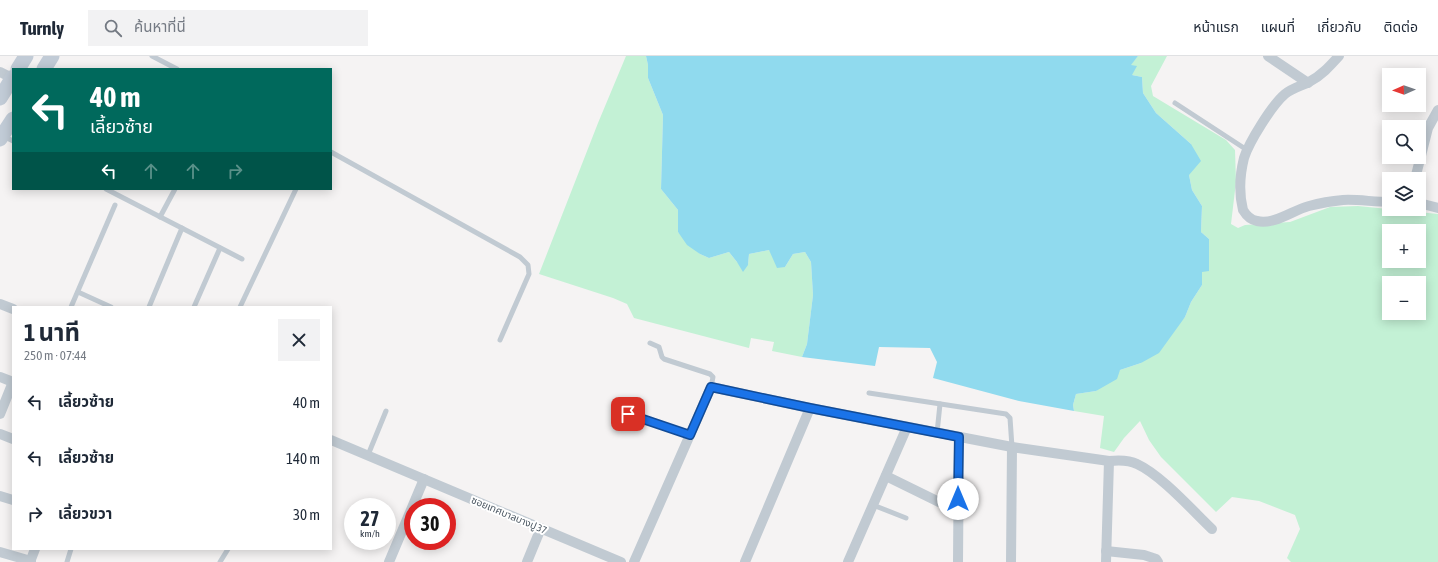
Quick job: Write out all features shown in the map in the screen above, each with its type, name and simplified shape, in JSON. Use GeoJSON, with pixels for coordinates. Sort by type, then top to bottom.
{"type":"FeatureCollection","features":[{"type":"Feature","properties":{"kind":"main road"},"geometry":{"type":"LineString","coordinates":[[19,68],[26,56]]}},
{"type":"Feature","properties":{"kind":"main road"},"geometry":{"type":"LineString","coordinates":[[45,68],[52,56]]}},
{"type":"Feature","properties":{"kind":"main road"},"geometry":{"type":"LineString","coordinates":[[0,98],[12,80]]}},
{"type":"Feature","properties":{"kind":"main road"},"geometry":{"type":"LineString","coordinates":[[5,139],[12,122]]}},
{"type":"Feature","properties":{"kind":"street"},"geometry":{"type":"LineString","coordinates":[[1268,56],[1308,83]]}},
{"type":"Feature","properties":{"kind":"street"},"geometry":{"type":"LineString","coordinates":[[1339,56],[1317,78],[1286,93],[1275,104],[1248,150],[1241,174],[1242,207],[1245,214],[1257,222],[1269,221],[1309,206],[1344,200],[1382,202]]}},
{"type":"Feature","properties":{"kind":"street"},"geometry":{"type":"LineString","coordinates":[[0,72],[12,78]]}},
{"type":"Feature","properties":{"kind":"street"},"geometry":{"type":"LineString","coordinates":[[1417,172],[1428,128],[1438,110]]}},
{"type":"Feature","properties":{"kind":"street"},"geometry":{"type":"LineString","coordinates":[[1426,205],[1438,208]]}},
{"type":"Feature","properties":{"kind":"street"},"geometry":{"type":"LineString","coordinates":[[0,304],[12,309]]}},
{"type":"Feature","properties":{"kind":"street"},"geometry":{"type":"LineString","coordinates":[[0,377],[12,382]]}},
{"type":"Feature","properties":{"kind":"street"},"geometry":{"type":"LineString","coordinates":[[0,414],[12,384]]}},
{"type":"Feature","properties":{"kind":"street"},"geometry":{"type":"LineString","coordinates":[[634,562],[711,387],[1012,448],[1110,461],[1123,460],[1137,463],[1158,478],[1212,530]]}},
{"type":"Feature","properties":{"kind":"street"},"geometry":{"type":"LineString","coordinates":[[745,562],[810,408]]}},
{"type":"Feature","properties":{"kind":"street"},"geometry":{"type":"LineString","coordinates":[[848,562],[907,427]]}},
{"type":"Feature","properties":{"kind":"street"},"geometry":{"type":"LineString","coordinates":[[0,434],[12,439]]}},
{"type":"Feature","properties":{"kind":"street"},"geometry":{"type":"LineString","coordinates":[[958,562],[959,437]]}},
{"type":"Feature","properties":{"kind":"street","name":"ซอยเทศบาลบางปู 37"},"geometry":{"type":"LineString","coordinates":[[332,440],[621,562]]}},
{"type":"Feature","properties":{"kind":"street"},"geometry":{"type":"LineString","coordinates":[[1011,562],[1012,448]]}},
{"type":"Feature","properties":{"kind":"street"},"geometry":{"type":"LineString","coordinates":[[1106,562],[1110,461]]}},
{"type":"Feature","properties":{"kind":"street"},"geometry":{"type":"LineString","coordinates":[[886,476],[940,502]]}},
{"type":"Feature","properties":{"kind":"street"},"geometry":{"type":"LineString","coordinates":[[389,562],[424,479]]}},
{"type":"Feature","properties":{"kind":"street"},"geometry":{"type":"LineString","coordinates":[[0,496],[12,500]]}},
{"type":"Feature","properties":{"kind":"street"},"geometry":{"type":"LineString","coordinates":[[527,562],[541,528]]}},
{"type":"Feature","properties":{"kind":"street"},"geometry":{"type":"LineString","coordinates":[[0,552],[31,562],[35,550]]}},
{"type":"Feature","properties":{"kind":"street"},"geometry":{"type":"LineString","coordinates":[[1106,551],[1144,555],[1156,559],[1158,562]]}},
{"type":"Feature","properties":{"kind":"lane"},"geometry":{"type":"LineString","coordinates":[[152,56],[175,68]]}},
{"type":"Feature","properties":{"kind":"lane"},"geometry":{"type":"LineString","coordinates":[[1175,103],[1248,150]]}},
{"type":"Feature","properties":{"kind":"lane"},"geometry":{"type":"LineString","coordinates":[[332,153],[520,257],[528,265],[529,274],[500,340]]}},
{"type":"Feature","properties":{"kind":"lane"},"geometry":{"type":"LineString","coordinates":[[108,190],[242,259]]}},
{"type":"Feature","properties":{"kind":"lane"},"geometry":{"type":"LineString","coordinates":[[160,217],[174,190]]}},
{"type":"Feature","properties":{"kind":"lane"},"geometry":{"type":"LineString","coordinates":[[240,306],[296,190]]}},
{"type":"Feature","properties":{"kind":"lane"},"geometry":{"type":"LineString","coordinates":[[71,306],[115,205]]}},
{"type":"Feature","properties":{"kind":"lane"},"geometry":{"type":"LineString","coordinates":[[149,306],[182,228]]}},
{"type":"Feature","properties":{"kind":"lane"},"geometry":{"type":"LineString","coordinates":[[194,306],[220,248]]}},
{"type":"Feature","properties":{"kind":"lane"},"geometry":{"type":"LineString","coordinates":[[78,292],[110,306]]}},
{"type":"Feature","properties":{"kind":"lane"},"geometry":{"type":"LineString","coordinates":[[650,343],[659,347],[664,359],[713,376],[711,387]]}},
{"type":"Feature","properties":{"kind":"lane"},"geometry":{"type":"LineString","coordinates":[[869,393],[1006,414],[1010,418],[1012,448]]}},
{"type":"Feature","properties":{"kind":"lane"},"geometry":{"type":"LineString","coordinates":[[938,433],[940,404]]}},
{"type":"Feature","properties":{"kind":"lane"},"geometry":{"type":"LineString","coordinates":[[368,455],[386,411]]}},
{"type":"Feature","properties":{"kind":"lane"},"geometry":{"type":"LineString","coordinates":[[628,414],[690,435]]}},
{"type":"Feature","properties":{"kind":"lane"},"geometry":{"type":"LineString","coordinates":[[873,505],[906,518]]}},
{"type":"Feature","properties":{"kind":"lane"},"geometry":{"type":"LineString","coordinates":[[67,562],[71,550]]}},
{"type":"Feature","properties":{"kind":"lane"},"geometry":{"type":"LineString","coordinates":[[220,562],[227,550]]}},
{"type":"Feature","properties":{"kind":"green space"},"geometry":{"type":"Polygon","coordinates":[[[626,56],[646,56],[648,78],[663,115],[661,189],[678,210],[678,232],[700,254],[709,258],[729,252],[737,262],[748,265],[749,254],[769,250],[785,267],[793,254],[805,252],[811,262],[813,295],[807,344],[802,357],[772,351],[774,342],[751,338],[749,348],[634,318],[627,304],[539,274],[626,56]]]}},
{"type":"Feature","properties":{"kind":"green space"},"geometry":{"type":"Polygon","coordinates":[[[1138,56],[1167,56],[1151,86],[1153,96],[1226,140],[1235,150],[1236,182],[1231,224],[1238,228],[1245,225],[1290,222],[1330,207],[1358,206],[1382,208],[1382,216],[1426,216],[1426,213],[1438,214],[1438,562],[1291,562],[1287,558],[1300,529],[1295,515],[1259,501],[1232,497],[1216,512],[1161,457],[1149,440],[1140,421],[1124,438],[1114,452],[1100,448],[1104,416],[1074,411],[1073,405],[1076,394],[1096,391],[1120,370],[1141,363],[1185,317],[1191,302],[1202,285],[1202,272],[1209,245],[1209,239],[1201,232],[1202,206],[1192,190],[1189,175],[1191,144],[1156,113],[1143,93],[1142,77],[1132,75],[1130,65],[1138,56]]]}},
{"type":"Feature","properties":{"kind":"water"},"geometry":{"type":"Polygon","coordinates":[[[646,56],[1138,56],[1131,65],[1137,66],[1132,75],[1142,77],[1143,93],[1156,113],[1191,144],[1201,161],[1189,175],[1192,190],[1202,206],[1201,232],[1209,239],[1209,271],[1202,272],[1202,285],[1191,302],[1185,317],[1159,353],[1141,363],[1120,370],[1117,379],[1096,391],[1076,394],[1073,405],[1074,411],[1019,401],[933,378],[937,362],[930,348],[879,347],[875,366],[802,357],[807,344],[813,295],[811,262],[805,252],[793,254],[785,267],[777,268],[769,250],[749,254],[748,265],[743,272],[729,252],[709,258],[687,245],[678,232],[678,210],[661,189],[663,115],[648,78],[646,56]]]}},
{"type":"Feature","properties":{"kind":"route"},"geometry":{"type":"LineString","coordinates":[[628,414],[690,435],[711,387],[959,437],[958,499]]}}]}
